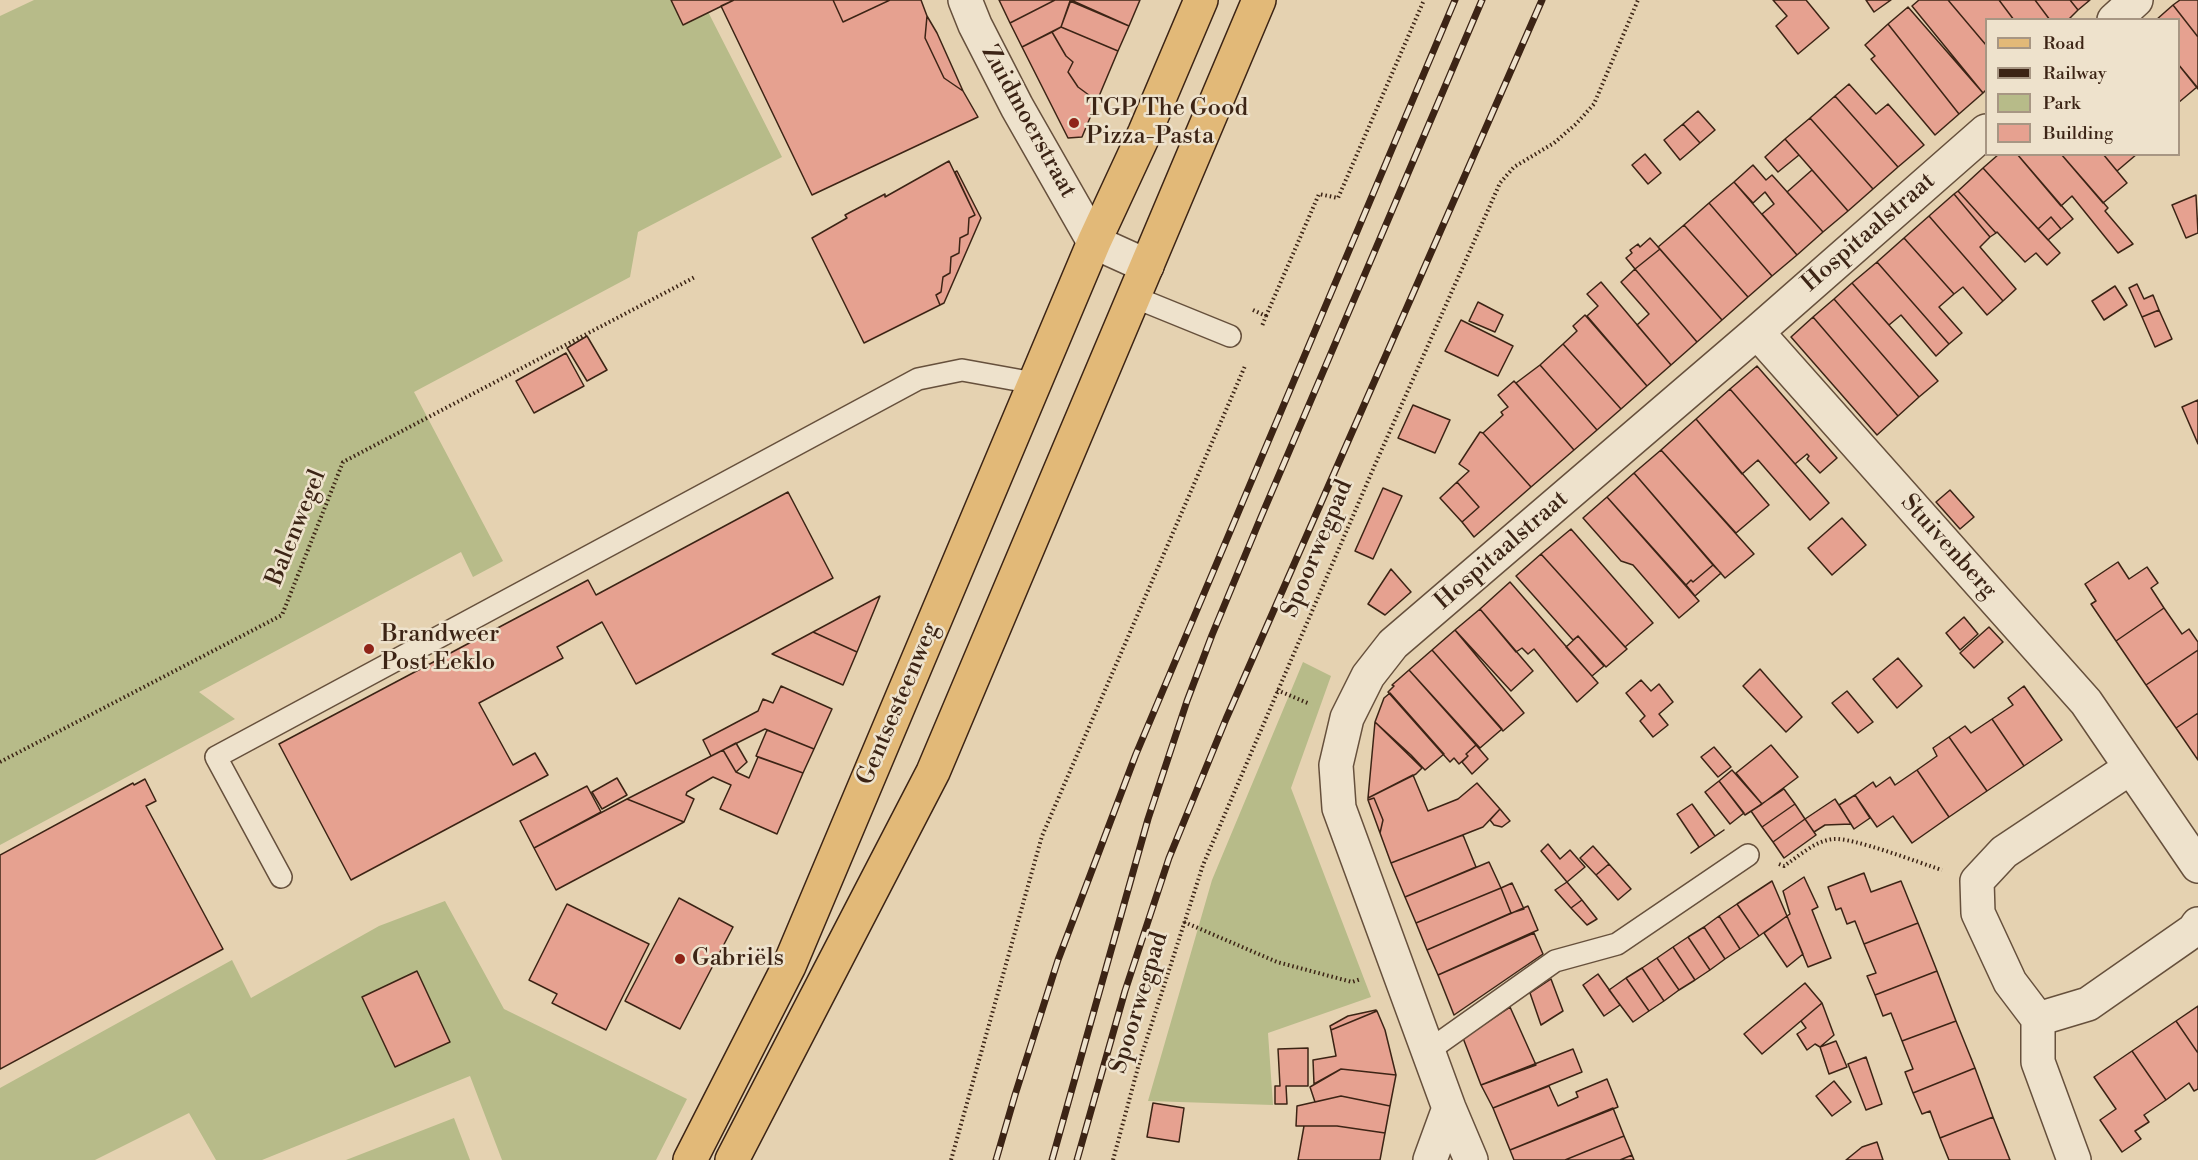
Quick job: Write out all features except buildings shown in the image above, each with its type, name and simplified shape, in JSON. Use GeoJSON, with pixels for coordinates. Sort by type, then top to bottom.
{"type":"FeatureCollection","features":[{"type":"Feature","properties":{"kind":"main road","name":"Gentsesteenweg"},"geometry":{"type":"LineString","coordinates":[[690,1160],[789,966],[1094,242],[1201,0]]}},
{"type":"Feature","properties":{"kind":"main road"},"geometry":{"type":"LineString","coordinates":[[732,1160],[933,772],[1259,0]]}},
{"type":"Feature","properties":{"kind":"street","name":"Zuidmoerstraat"},"geometry":{"type":"LineString","coordinates":[[964,0],[1017,107],[1094,242]]}},
{"type":"Feature","properties":{"kind":"street"},"geometry":{"type":"LineString","coordinates":[[2116,18],[2136,0]]}},
{"type":"Feature","properties":{"kind":"street","name":"Hospitaalstraat"},"geometry":{"type":"LineString","coordinates":[[1471,1160],[1449,1108],[1339,808],[1336,765],[1347,718],[1368,676],[1393,644],[1757,332],[1985,132]]}},
{"type":"Feature","properties":{"kind":"street"},"geometry":{"type":"LineString","coordinates":[[1094,242],[1148,266]]}},
{"type":"Feature","properties":{"kind":"street","name":"Stuivenberg"},"geometry":{"type":"LineString","coordinates":[[1757,332],[2086,702],[2198,866]]}},
{"type":"Feature","properties":{"kind":"street"},"geometry":{"type":"LineString","coordinates":[[2074,1160],[2038,1062],[2038,1019],[2010,982],[1978,913],[1977,881],[2004,852],[2130,768]]}},
{"type":"Feature","properties":{"kind":"street"},"geometry":{"type":"LineString","coordinates":[[2038,1019],[2088,1004],[2194,930],[2198,924]]}},
{"type":"Feature","properties":{"kind":"street"},"geometry":{"type":"LineString","coordinates":[[1430,1160],[1449,1108]]}},
{"type":"Feature","properties":{"kind":"lane"},"geometry":{"type":"LineString","coordinates":[[1134,297],[1230,336]]}},
{"type":"Feature","properties":{"kind":"lane"},"geometry":{"type":"LineString","coordinates":[[281,877],[216,757],[918,380],[962,370],[1034,383]]}},
{"type":"Feature","properties":{"kind":"lane"},"geometry":{"type":"LineString","coordinates":[[1428,1051],[1555,961],[1617,944],[1748,855]]}},
{"type":"Feature","properties":{"kind":"path"},"geometry":{"type":"LineString","coordinates":[[1262,327],[1319,194],[1338,198],[1424,0]]}},
{"type":"Feature","properties":{"kind":"path","name":"Spoorwegpad"},"geometry":{"type":"LineString","coordinates":[[1113,1160],[1140,1060],[1203,865],[1276,690],[1500,183],[1514,167],[1554,143],[1594,104],[1638,0]]}},
{"type":"Feature","properties":{"kind":"path","name":"Balenwegel"},"geometry":{"type":"LineString","coordinates":[[0,762],[282,615],[343,462],[695,277]]}},
{"type":"Feature","properties":{"kind":"path"},"geometry":{"type":"LineString","coordinates":[[1244,306],[1266,316]]}},
{"type":"Feature","properties":{"kind":"path"},"geometry":{"type":"LineString","coordinates":[[951,1160],[1042,836],[1248,359]]}},
{"type":"Feature","properties":{"kind":"path"},"geometry":{"type":"LineString","coordinates":[[1748,855],[1784,866],[1815,845],[1834,838],[1977,881]]}},
{"type":"Feature","properties":{"kind":"path"},"geometry":{"type":"LineString","coordinates":[[1184,922],[1277,962],[1352,982],[1397,968]]}},
{"type":"Feature","properties":{"kind":"green space"},"geometry":{"type":"Polygon","coordinates":[[[34,0],[702,0],[782,157],[638,232],[630,277],[414,392],[503,561],[473,577],[461,552],[199,692],[235,719],[0,845],[0,16],[34,0]]]}},
{"type":"Feature","properties":{"kind":"green space"},"geometry":{"type":"Polygon","coordinates":[[[1303,662],[1331,676],[1291,788],[1371,997],[1268,1033],[1273,1105],[1148,1101],[1212,880],[1303,662]]]}},
{"type":"Feature","properties":{"kind":"green space"},"geometry":{"type":"Polygon","coordinates":[[[445,901],[504,1009],[687,1099],[656,1160],[502,1160],[470,1076],[262,1160],[216,1160],[189,1113],[95,1160],[0,1160],[0,1088],[232,960],[251,998],[379,926],[445,901]]]}},
{"type":"Feature","properties":{"kind":"green space"},"geometry":{"type":"Polygon","coordinates":[[[454,1118],[470,1160],[346,1160],[454,1118]]]}},
{"type":"Feature","properties":{"kind":"railway"},"geometry":{"type":"LineString","coordinates":[[996,1160],[1058,960],[1136,754],[1455,0]]}},
{"type":"Feature","properties":{"kind":"railway"},"geometry":{"type":"LineString","coordinates":[[1052,1160],[1148,819],[1187,701],[1261,517],[1482,0]]}},
{"type":"Feature","properties":{"kind":"railway"},"geometry":{"type":"LineString","coordinates":[[1077,1160],[1125,991],[1169,858],[1226,719],[1542,0]]}},
{"type":"Feature","properties":{"kind":"place","name":"TGP The Good Pizza-Pasta"},"geometry":{"type":"Point","coordinates":[1074,123]}},
{"type":"Feature","properties":{"kind":"place","name":"Brandweer Post Eeklo"},"geometry":{"type":"Point","coordinates":[369,649]}},
{"type":"Feature","properties":{"kind":"place","name":"Gabriëls"},"geometry":{"type":"Point","coordinates":[680,959]}}]}
